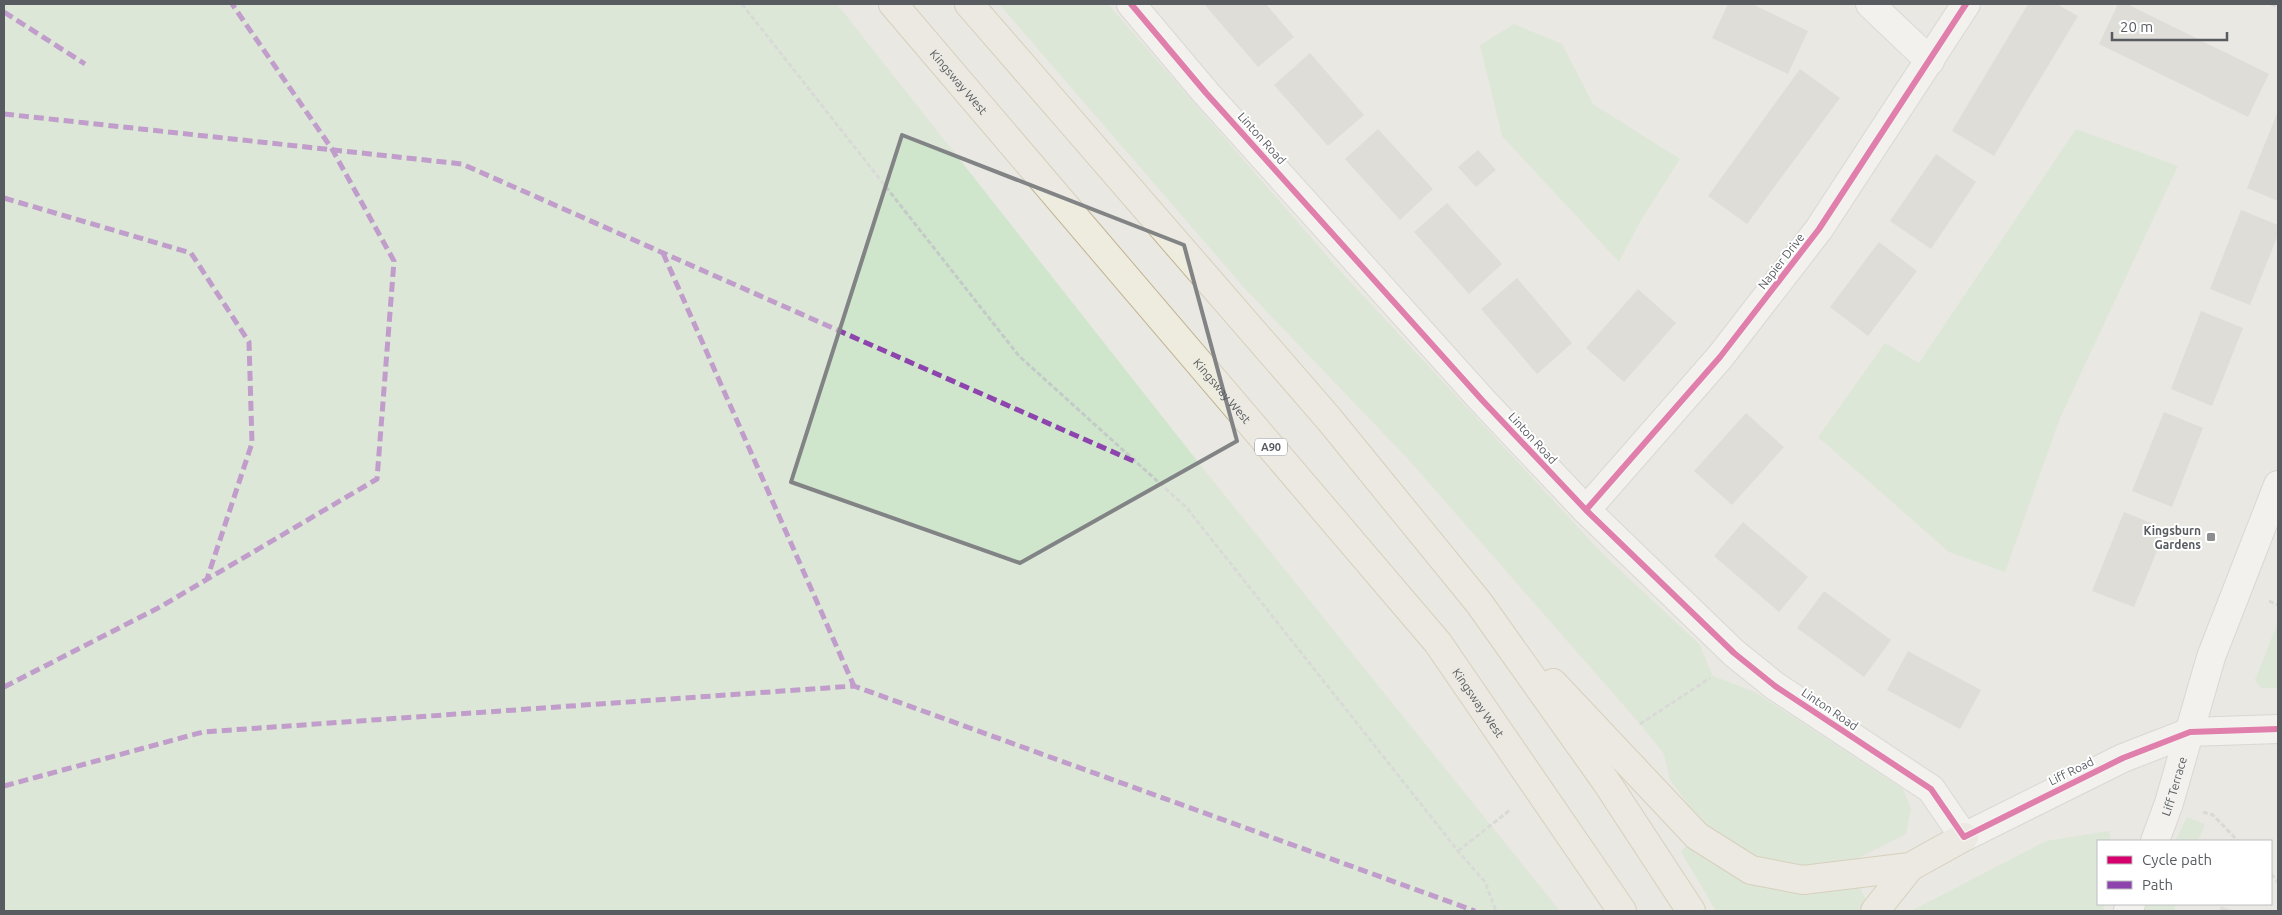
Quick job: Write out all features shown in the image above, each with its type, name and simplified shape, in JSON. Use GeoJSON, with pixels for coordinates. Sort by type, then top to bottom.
{"type":"FeatureCollection","features":[{"type":"Feature","properties":{"kind":"highway","name":"Kingsway West"},"geometry":{"type":"LineString","coordinates":[[893,4],[1438,644],[1622,911]]}},
{"type":"Feature","properties":{"kind":"highway"},"geometry":{"type":"LineString","coordinates":[[969,4],[1330,419],[1479,603],[1607,783],[1691,911]]}},
{"type":"Feature","properties":{"kind":"highway"},"geometry":{"type":"LineString","coordinates":[[1479,603],[1697,836],[1751,870],[1803,880],[1910,867]]}},
{"type":"Feature","properties":{"kind":"highway"},"geometry":{"type":"LineString","coordinates":[[1874,911],[1910,867],[1964,837]]}},
{"type":"Feature","properties":{"kind":"street","name":"Linton Road"},"geometry":{"type":"LineString","coordinates":[[1132,4],[1212,100],[1482,400],[1586,510],[1734,653],[1775,686],[1931,789],[1964,837]]}},
{"type":"Feature","properties":{"kind":"street"},"geometry":{"type":"LineString","coordinates":[[1870,4],[1930,61]]}},
{"type":"Feature","properties":{"kind":"street","name":"Napier Drive"},"geometry":{"type":"LineString","coordinates":[[1586,510],[1720,358],[1819,229],[1966,4]]}},
{"type":"Feature","properties":{"kind":"street"},"geometry":{"type":"LineString","coordinates":[[2190,732],[2211,656],[2278,484]]}},
{"type":"Feature","properties":{"kind":"street","name":"Liff Road"},"geometry":{"type":"LineString","coordinates":[[1964,837],[2123,758],[2190,732],[2278,729]]}},
{"type":"Feature","properties":{"kind":"street","name":"Liff Terrace"},"geometry":{"type":"LineString","coordinates":[[2155,840],[2169,803],[2190,732]]}},
{"type":"Feature","properties":{"kind":"path"},"geometry":{"type":"LineString","coordinates":[[742,4],[1019,356],[1186,507],[1458,851],[1485,882],[1496,911]]}},
{"type":"Feature","properties":{"kind":"path"},"geometry":{"type":"LineString","coordinates":[[2271,4],[2278,7]]}},
{"type":"Feature","properties":{"kind":"path"},"geometry":{"type":"LineString","coordinates":[[1640,724],[1712,676],[1734,653]]}},
{"type":"Feature","properties":{"kind":"path"},"geometry":{"type":"LineString","coordinates":[[2169,803],[2212,815],[2237,840]]}},
{"type":"Feature","properties":{"kind":"path"},"geometry":{"type":"LineString","coordinates":[[1458,851],[1513,808]]}},
{"type":"Feature","properties":{"kind":"highlighted area"},"geometry":{"type":"Polygon","coordinates":[[[902,135],[1184,245],[1237,441],[1020,563],[791,482],[902,135]]]}},
{"type":"Feature","properties":{"kind":"green space"},"geometry":{"type":"Polygon","coordinates":[[[4,4],[837,4],[1202,467],[1560,911],[4,911],[4,4]]]}},
{"type":"Feature","properties":{"kind":"green space"},"geometry":{"type":"Polygon","coordinates":[[[999,4],[1108,4],[1342,273],[1603,554],[1699,644],[1713,676],[1755,692],[1903,789],[1911,809],[1906,834],[1848,863],[1803,869],[1756,860],[1704,826],[1670,780],[1664,754],[1640,724],[1408,459],[1247,291],[999,4]]]}},
{"type":"Feature","properties":{"kind":"green space"},"geometry":{"type":"Polygon","coordinates":[[[1514,24],[1562,44],[1593,104],[1680,159],[1640,222],[1619,262],[1502,136],[1480,45],[1514,24]]]}},
{"type":"Feature","properties":{"kind":"green space"},"geometry":{"type":"Polygon","coordinates":[[[2076,129],[2178,166],[2060,418],[2005,572],[1949,552],[1818,437],[1885,343],[1919,363],[2076,129]]]}},
{"type":"Feature","properties":{"kind":"green space"},"geometry":{"type":"Polygon","coordinates":[[[2278,622],[2278,688],[2261,688],[2255,680],[2278,622]]]}},
{"type":"Feature","properties":{"kind":"green space"},"geometry":{"type":"Polygon","coordinates":[[[2187,817],[2205,824],[2198,840],[2176,840],[2187,817]]]}},
{"type":"Feature","properties":{"kind":"green space"},"geometry":{"type":"Polygon","coordinates":[[[2109,831],[2111,840],[2097,840],[2097,905],[2105,905],[2103,911],[1911,911],[2046,841],[2109,831]]]}},
{"type":"Feature","properties":{"kind":"green space"},"geometry":{"type":"Polygon","coordinates":[[[1688,844],[1737,877],[1793,893],[1860,887],[1866,900],[1860,911],[1716,911],[1681,852],[1688,844]]]}},
{"type":"Feature","properties":{"kind":"green space"},"geometry":{"type":"Polygon","coordinates":[[[2146,905],[2176,905],[2174,911],[2143,911],[2146,905]]]}},
{"type":"Feature","properties":{"kind":"building"},"geometry":{"type":"Polygon","coordinates":[[[1266,4],[1294,37],[1258,67],[1205,5],[1266,4]]]}},
{"type":"Feature","properties":{"kind":"building"},"geometry":{"type":"Polygon","coordinates":[[[1728,4],[1752,4],[1808,31],[1788,74],[1712,38],[1728,4]]]}},
{"type":"Feature","properties":{"kind":"building"},"geometry":{"type":"Polygon","coordinates":[[[2028,4],[2057,4],[2078,16],[1994,156],[1952,131],[2028,4]]]}},
{"type":"Feature","properties":{"kind":"building"},"geometry":{"type":"Polygon","coordinates":[[[2118,4],[2127,4],[2269,74],[2248,117],[2099,44],[2118,4]]]}},
{"type":"Feature","properties":{"kind":"building"},"geometry":{"type":"Polygon","coordinates":[[[1310,53],[1364,115],[1328,146],[1274,85],[1310,53]]]}},
{"type":"Feature","properties":{"kind":"building"},"geometry":{"type":"Polygon","coordinates":[[[1800,69],[1840,98],[1747,224],[1708,196],[1800,69]]]}},
{"type":"Feature","properties":{"kind":"building"},"geometry":{"type":"Polygon","coordinates":[[[2278,111],[2278,201],[2247,188],[2278,111]]]}},
{"type":"Feature","properties":{"kind":"building"},"geometry":{"type":"Polygon","coordinates":[[[1378,129],[1433,189],[1400,220],[1345,159],[1378,129]]]}},
{"type":"Feature","properties":{"kind":"building"},"geometry":{"type":"Polygon","coordinates":[[[1478,150],[1496,170],[1476,187],[1458,167],[1478,150]]]}},
{"type":"Feature","properties":{"kind":"building"},"geometry":{"type":"Polygon","coordinates":[[[1936,154],[1976,182],[1931,249],[1890,221],[1936,154]]]}},
{"type":"Feature","properties":{"kind":"building"},"geometry":{"type":"Polygon","coordinates":[[[1447,203],[1502,264],[1469,294],[1414,232],[1447,203]]]}},
{"type":"Feature","properties":{"kind":"building"},"geometry":{"type":"Polygon","coordinates":[[[2241,210],[2278,225],[2278,235],[2250,305],[2210,289],[2241,210]]]}},
{"type":"Feature","properties":{"kind":"building"},"geometry":{"type":"Polygon","coordinates":[[[1879,242],[1917,271],[1868,336],[1830,307],[1879,242]]]}},
{"type":"Feature","properties":{"kind":"building"},"geometry":{"type":"Polygon","coordinates":[[[1517,278],[1572,343],[1537,374],[1481,309],[1517,278]]]}},
{"type":"Feature","properties":{"kind":"building"},"geometry":{"type":"Polygon","coordinates":[[[1638,289],[1676,323],[1624,382],[1586,348],[1638,289]]]}},
{"type":"Feature","properties":{"kind":"building"},"geometry":{"type":"Polygon","coordinates":[[[2201,311],[2243,328],[2212,406],[2171,389],[2201,311]]]}},
{"type":"Feature","properties":{"kind":"building"},"geometry":{"type":"Polygon","coordinates":[[[2164,412],[2203,428],[2172,507],[2132,491],[2164,412]]]}},
{"type":"Feature","properties":{"kind":"building"},"geometry":{"type":"Polygon","coordinates":[[[1746,413],[1784,447],[1732,505],[1694,471],[1746,413]]]}},
{"type":"Feature","properties":{"kind":"building"},"geometry":{"type":"Polygon","coordinates":[[[2124,512],[2166,529],[2134,607],[2092,591],[2124,512]]]}},
{"type":"Feature","properties":{"kind":"building"},"geometry":{"type":"Polygon","coordinates":[[[1743,522],[1808,577],[1779,612],[1714,556],[1743,522]]]}},
{"type":"Feature","properties":{"kind":"building"},"geometry":{"type":"Polygon","coordinates":[[[1824,591],[1891,640],[1864,677],[1797,628],[1824,591]]]}},
{"type":"Feature","properties":{"kind":"building"},"geometry":{"type":"Polygon","coordinates":[[[1908,651],[1981,690],[1960,729],[1887,690],[1908,651]]]}},
{"type":"Feature","properties":{"kind":"building"},"geometry":{"type":"Polygon","coordinates":[[[2221,906],[2234,911],[2219,911],[2221,906]]]}},
{"type":"Feature","properties":{"kind":"marked path"},"geometry":{"type":"LineString","coordinates":[[4,687],[160,607],[377,479],[394,261],[332,149],[232,4]]}},
{"type":"Feature","properties":{"kind":"marked path"},"geometry":{"type":"LineString","coordinates":[[4,12],[85,64]]}},
{"type":"Feature","properties":{"kind":"marked path"},"geometry":{"type":"LineString","coordinates":[[4,114],[462,164],[1138,463]]}},
{"type":"Feature","properties":{"kind":"marked path"},"geometry":{"type":"LineString","coordinates":[[4,198],[191,253],[249,342],[252,443],[207,579]]}},
{"type":"Feature","properties":{"kind":"marked path"},"geometry":{"type":"LineString","coordinates":[[663,253],[854,686]]}},
{"type":"Feature","properties":{"kind":"marked path"},"geometry":{"type":"LineString","coordinates":[[4,786],[203,732],[854,686],[1475,911]]}},
{"type":"Feature","properties":{"kind":"cycle path"},"geometry":{"type":"LineString","coordinates":[[1131,4],[1206,93],[1482,400],[1586,510],[1734,653],[1775,686],[1931,789],[1964,837],[2123,758],[2190,732],[2278,729]]}},
{"type":"Feature","properties":{"kind":"cycle path"},"geometry":{"type":"LineString","coordinates":[[1586,510],[1720,357],[1819,229],[1966,4]]}},
{"type":"Feature","properties":{"kind":"place","name":"Kingsburn Gardens"},"geometry":{"type":"Point","coordinates":[2211,537]}}]}
